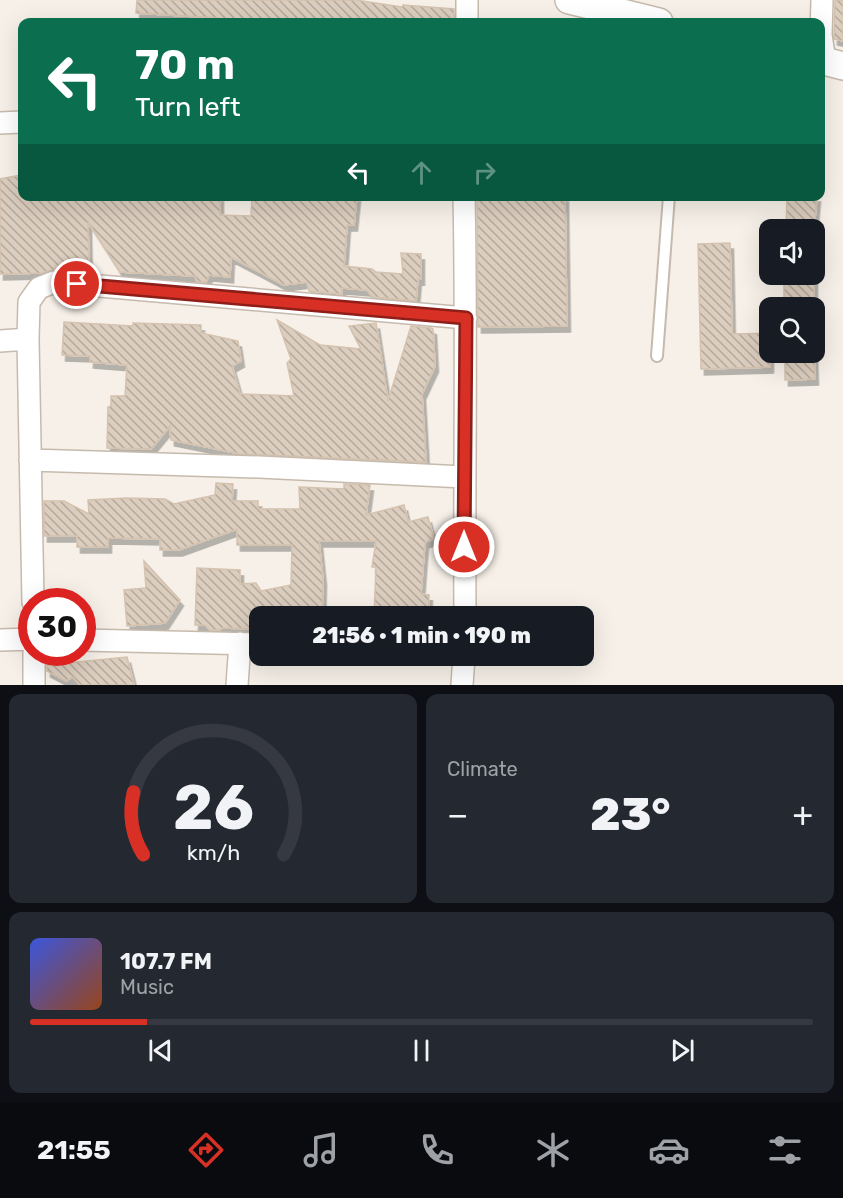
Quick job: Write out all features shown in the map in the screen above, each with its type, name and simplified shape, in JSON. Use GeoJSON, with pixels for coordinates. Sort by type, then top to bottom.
{"type":"FeatureCollection","features":[{"type":"Feature","properties":{"kind":"street"},"geometry":{"type":"LineString","coordinates":[[467,0],[467,18]]}},
{"type":"Feature","properties":{"kind":"street"},"geometry":{"type":"LineString","coordinates":[[569,0],[643,18]]}},
{"type":"Feature","properties":{"kind":"street"},"geometry":{"type":"LineString","coordinates":[[821,18],[822,0]]}},
{"type":"Feature","properties":{"kind":"street"},"geometry":{"type":"LineString","coordinates":[[0,123],[18,122]]}},
{"type":"Feature","properties":{"kind":"street"},"geometry":{"type":"LineString","coordinates":[[464,201],[465,606]]}},
{"type":"Feature","properties":{"kind":"street"},"geometry":{"type":"LineString","coordinates":[[33,588],[28,339],[29,302],[39,288],[54,282],[466,318]]}},
{"type":"Feature","properties":{"kind":"street"},"geometry":{"type":"LineString","coordinates":[[0,341],[28,339]]}},
{"type":"Feature","properties":{"kind":"street"},"geometry":{"type":"LineString","coordinates":[[30,460],[259,467],[464,477]]}},
{"type":"Feature","properties":{"kind":"street"},"geometry":{"type":"LineString","coordinates":[[0,640],[18,639]]}},
{"type":"Feature","properties":{"kind":"street"},"geometry":{"type":"LineString","coordinates":[[96,640],[249,644]]}},
{"type":"Feature","properties":{"kind":"street"},"geometry":{"type":"LineString","coordinates":[[237,685],[249,647]]}},
{"type":"Feature","properties":{"kind":"street"},"geometry":{"type":"LineString","coordinates":[[34,666],[34,685]]}},
{"type":"Feature","properties":{"kind":"street"},"geometry":{"type":"LineString","coordinates":[[462,685],[464,666]]}},
{"type":"Feature","properties":{"kind":"lane"},"geometry":{"type":"LineString","coordinates":[[657,356],[669,201]]}},
{"type":"Feature","properties":{"kind":"building"},"geometry":{"type":"Polygon","coordinates":[[[137,0],[356,0],[402,7],[403,5],[454,9],[454,18],[218,18],[136,13],[137,0]]]}},
{"type":"Feature","properties":{"kind":"building"},"geometry":{"type":"Polygon","coordinates":[[[835,0],[843,0],[843,41],[834,39],[835,0]]]}},
{"type":"Feature","properties":{"kind":"building"},"geometry":{"type":"Polygon","coordinates":[[[18,176],[18,201],[220,201],[220,215],[251,216],[252,201],[356,201],[354,225],[347,225],[344,266],[403,274],[401,253],[421,254],[421,279],[418,278],[416,301],[373,297],[367,290],[342,288],[342,294],[309,291],[307,282],[284,285],[231,257],[230,277],[209,275],[206,282],[197,282],[195,276],[120,272],[88,222],[89,272],[55,269],[42,273],[0,274],[0,179],[18,176]]]}},
{"type":"Feature","properties":{"kind":"building"},"geometry":{"type":"Polygon","coordinates":[[[477,201],[565,201],[567,326],[478,327],[477,201]]]}},
{"type":"Feature","properties":{"kind":"building"},"geometry":{"type":"Polygon","coordinates":[[[787,201],[817,201],[815,219],[786,219],[787,201]]]}},
{"type":"Feature","properties":{"kind":"building"},"geometry":{"type":"Polygon","coordinates":[[[730,243],[732,334],[759,333],[759,363],[770,363],[770,367],[701,369],[698,244],[730,243]]]}},
{"type":"Feature","properties":{"kind":"building"},"geometry":{"type":"Polygon","coordinates":[[[784,285],[814,285],[814,297],[784,297],[784,285]]]}},
{"type":"Feature","properties":{"kind":"building"},"geometry":{"type":"Polygon","coordinates":[[[277,320],[320,345],[361,349],[349,326],[376,323],[388,401],[411,326],[433,329],[435,366],[422,394],[426,462],[241,454],[171,440],[170,426],[151,449],[107,448],[108,407],[111,406],[111,396],[125,396],[127,365],[90,362],[90,356],[62,355],[64,322],[133,326],[133,323],[201,325],[201,333],[238,341],[241,361],[232,366],[240,394],[294,396],[287,363],[291,359],[277,320]]]}},
{"type":"Feature","properties":{"kind":"building"},"geometry":{"type":"Polygon","coordinates":[[[785,363],[814,363],[815,379],[785,380],[785,363]]]}},
{"type":"Feature","properties":{"kind":"building"},"geometry":{"type":"Polygon","coordinates":[[[216,483],[233,484],[232,501],[258,501],[258,509],[300,509],[299,487],[344,489],[344,484],[370,485],[366,515],[404,505],[408,522],[428,517],[434,539],[425,542],[421,594],[429,595],[428,606],[374,606],[376,567],[372,567],[376,541],[319,541],[323,579],[322,606],[249,606],[249,629],[210,630],[205,625],[195,625],[197,568],[240,570],[240,584],[256,583],[261,591],[291,585],[292,545],[237,545],[237,529],[179,550],[160,550],[160,539],[108,538],[108,547],[77,547],[77,536],[44,536],[44,501],[64,501],[89,514],[88,500],[165,499],[174,504],[215,495],[216,483]]]}},
{"type":"Feature","properties":{"kind":"building"},"geometry":{"type":"Polygon","coordinates":[[[144,561],[180,600],[165,623],[127,626],[124,590],[146,588],[144,561]]]}},
{"type":"Feature","properties":{"kind":"building"},"geometry":{"type":"Polygon","coordinates":[[[127,657],[134,685],[80,685],[73,677],[66,681],[47,671],[47,666],[96,666],[96,660],[127,657]]]}},
{"type":"Feature","properties":{"kind":"route"},"geometry":{"type":"LineString","coordinates":[[77,284],[466,318],[464,547]]}}]}
